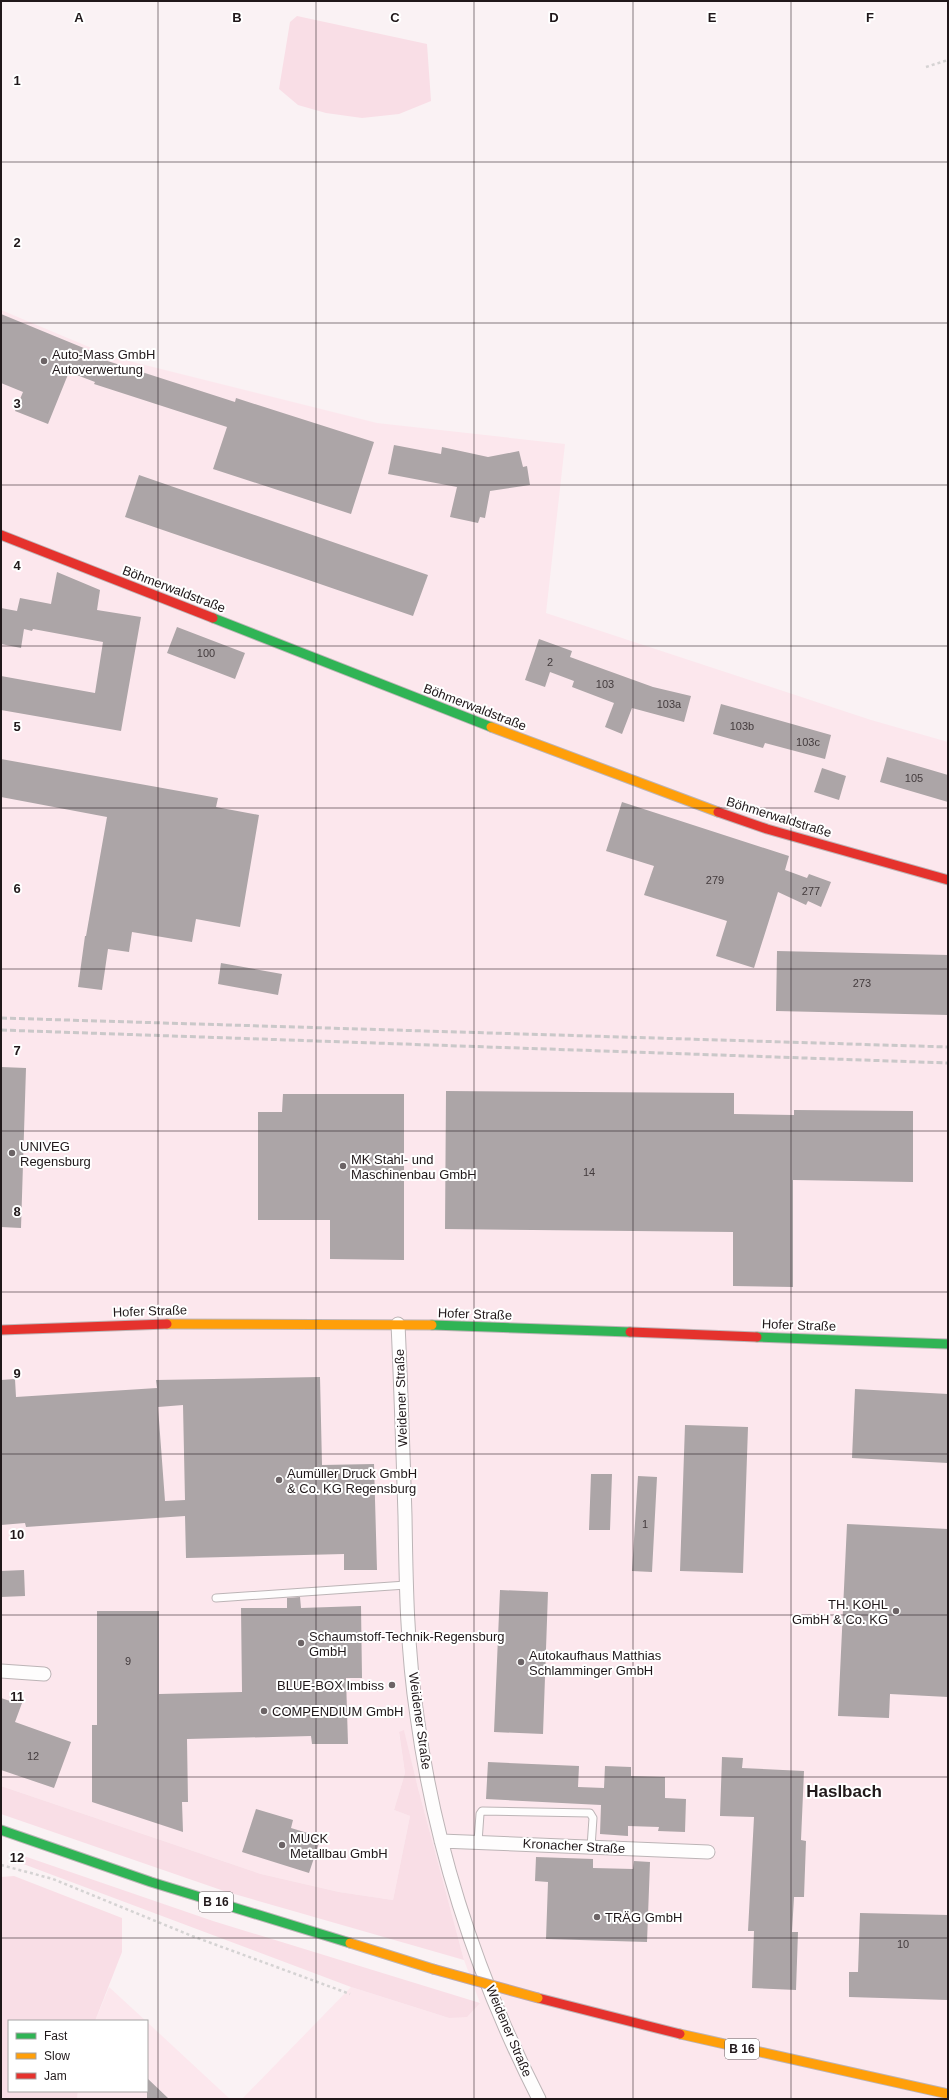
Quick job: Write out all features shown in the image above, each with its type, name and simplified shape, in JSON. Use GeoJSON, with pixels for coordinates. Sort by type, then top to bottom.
{"type":"FeatureCollection","features":[{"type":"Feature","properties":{"kind":"main road","name":"Böhmerwaldstraße"},"geometry":{"type":"LineString","coordinates":[[1,535],[490,728],[676,797],[767,829],[948,880]]}},
{"type":"Feature","properties":{"kind":"main road","name":"Hofer Straße"},"geometry":{"type":"LineString","coordinates":[[1,1330],[180,1323],[398,1324],[948,1344]]}},
{"type":"Feature","properties":{"kind":"main road","name":"B 16"},"geometry":{"type":"LineString","coordinates":[[1,1830],[151,1882],[433,1969],[538,1998],[737,2048],[948,2094]]}},
{"type":"Feature","properties":{"kind":"street","name":"Weidener Straße"},"geometry":{"type":"LineString","coordinates":[[398,1324],[406,1585],[416,1715],[441,1841],[455,1895],[478,1958],[539,2099]]}},
{"type":"Feature","properties":{"kind":"street"},"geometry":{"type":"LineString","coordinates":[[1,1671],[44,1674]]}},
{"type":"Feature","properties":{"kind":"street","name":"Kronacher Straße"},"geometry":{"type":"LineString","coordinates":[[441,1841],[708,1852]]}},
{"type":"Feature","properties":{"kind":"lane"},"geometry":{"type":"LineString","coordinates":[[216,1598],[406,1585]]}},
{"type":"Feature","properties":{"kind":"lane"},"geometry":{"type":"LineString","coordinates":[[478,1842],[480,1814],[482,1811],[590,1814],[593,1818],[591,1847]]}},
{"type":"Feature","properties":{"kind":"path"},"geometry":{"type":"LineString","coordinates":[[926,67],[948,60]]}},
{"type":"Feature","properties":{"kind":"path"},"geometry":{"type":"LineString","coordinates":[[1,1865],[53,1879],[192,1936],[350,1994]]}},
{"type":"Feature","properties":{"kind":"shaded area"},"geometry":{"type":"Polygon","coordinates":[[[297,16],[427,44],[431,101],[399,114],[362,118],[326,113],[298,105],[279,89],[290,22],[297,16]]]}},
{"type":"Feature","properties":{"kind":"shaded area"},"geometry":{"type":"Polygon","coordinates":[[[1,310],[113,357],[377,423],[565,444],[546,613],[871,720],[948,742],[948,2099],[242,2099],[351,1987],[449,2018],[480,2003],[464,1960],[404,1731],[399,1733],[405,1773],[394,1810],[410,1816],[393,1900],[339,1892],[261,1874],[1,1786],[1,310]]]}},
{"type":"Feature","properties":{"kind":"shaded area"},"geometry":{"type":"Polygon","coordinates":[[[404,1730],[464,1960],[224,1891],[1,1814],[1,1786],[261,1874],[339,1892],[393,1900],[410,1816],[394,1810],[405,1773],[399,1732],[404,1730]]]}},
{"type":"Feature","properties":{"kind":"shaded area"},"geometry":{"type":"Polygon","coordinates":[[[21,1855],[213,1921],[480,2003],[467,2017],[449,2018],[351,1987],[18,1862],[21,1855]]]}},
{"type":"Feature","properties":{"kind":"shaded area"},"geometry":{"type":"Polygon","coordinates":[[[14,1876],[122,1918],[122,1952],[95,2020],[8,2020],[8,2092],[78,2092],[77,2099],[1,2099],[1,1877],[14,1876]]]}},
{"type":"Feature","properties":{"kind":"shaded area"},"geometry":{"type":"Polygon","coordinates":[[[109,1987],[145,2020],[95,2020],[109,1987]]]}},
{"type":"Feature","properties":{"kind":"shaded area"},"geometry":{"type":"Polygon","coordinates":[[[148,2023],[230,2099],[77,2099],[78,2092],[148,2092],[148,2023]]]}},
{"type":"Feature","properties":{"kind":"building"},"geometry":{"type":"Polygon","coordinates":[[[1,314],[91,351],[89,355],[235,402],[236,398],[374,442],[351,514],[213,469],[227,427],[94,384],[95,382],[69,372],[48,424],[15,411],[23,392],[1,383],[1,314]]]}},
{"type":"Feature","properties":{"kind":"building"},"geometry":{"type":"Polygon","coordinates":[[[394,445],[441,454],[442,447],[488,457],[519,451],[523,467],[527,466],[530,485],[490,491],[485,518],[480,517],[478,523],[450,517],[457,487],[388,474],[394,445]]]}},
{"type":"Feature","properties":{"kind":"building"},"geometry":{"type":"Polygon","coordinates":[[[139,475],[428,575],[413,616],[125,517],[139,475]]]}},
{"type":"Feature","properties":{"kind":"building"},"geometry":{"type":"Polygon","coordinates":[[[57,572],[100,590],[97,610],[141,617],[121,731],[1,710],[1,676],[95,693],[103,642],[33,629],[32,631],[24,629],[21,648],[1,644],[1,608],[17,611],[20,598],[51,604],[57,572]]]}},
{"type":"Feature","properties":{"kind":"building"},"geometry":{"type":"Polygon","coordinates":[[[177,627],[245,653],[235,679],[167,653],[177,627]]]}},
{"type":"Feature","properties":{"kind":"building"},"geometry":{"type":"Polygon","coordinates":[[[539,639],[572,651],[570,657],[653,687],[691,696],[684,722],[632,708],[622,734],[605,727],[614,703],[572,687],[574,681],[550,672],[545,687],[525,680],[539,639]]]}},
{"type":"Feature","properties":{"kind":"building"},"geometry":{"type":"Polygon","coordinates":[[[721,704],[831,735],[825,759],[765,743],[763,748],[713,734],[721,704]]]}},
{"type":"Feature","properties":{"kind":"building"},"geometry":{"type":"Polygon","coordinates":[[[887,757],[948,775],[948,802],[880,782],[887,757]]]}},
{"type":"Feature","properties":{"kind":"building"},"geometry":{"type":"Polygon","coordinates":[[[1,759],[218,798],[216,807],[259,815],[240,927],[196,919],[192,942],[132,932],[129,952],[108,949],[102,990],[78,987],[85,936],[107,817],[1,797],[1,759]]]}},
{"type":"Feature","properties":{"kind":"building"},"geometry":{"type":"Polygon","coordinates":[[[822,768],[846,776],[839,800],[814,792],[822,768]]]}},
{"type":"Feature","properties":{"kind":"building"},"geometry":{"type":"Polygon","coordinates":[[[622,802],[789,856],[785,870],[807,878],[809,874],[831,882],[821,907],[808,901],[806,905],[778,892],[754,968],[716,956],[727,921],[644,895],[654,866],[606,851],[622,802]]]}},
{"type":"Feature","properties":{"kind":"building"},"geometry":{"type":"Polygon","coordinates":[[[777,951],[948,955],[948,1015],[776,1011],[777,951]]]}},
{"type":"Feature","properties":{"kind":"building"},"geometry":{"type":"Polygon","coordinates":[[[221,963],[282,974],[278,995],[218,984],[221,963]]]}},
{"type":"Feature","properties":{"kind":"building","name":"UNIVEG Regensburg"},"geometry":{"type":"Polygon","coordinates":[[[1,1067],[26,1068],[21,1228],[1,1227],[1,1067]]]}},
{"type":"Feature","properties":{"kind":"building"},"geometry":{"type":"Polygon","coordinates":[[[446,1091],[734,1093],[734,1114],[794,1115],[794,1110],[913,1111],[913,1182],[793,1180],[793,1287],[733,1286],[733,1232],[445,1229],[446,1091]]]}},
{"type":"Feature","properties":{"kind":"building","name":"MK Stahl- und Maschinenbau GmbH"},"geometry":{"type":"Polygon","coordinates":[[[283,1094],[404,1094],[404,1260],[330,1259],[330,1220],[258,1220],[258,1112],[282,1112],[283,1094]]]}},
{"type":"Feature","properties":{"kind":"building","name":"Aumüller Druck GmbH & Co. KG Regensburg"},"geometry":{"type":"Polygon","coordinates":[[[320,1377],[322,1465],[374,1464],[377,1570],[344,1570],[344,1554],[186,1558],[185,1516],[26,1527],[25,1523],[1,1525],[1,1380],[15,1379],[16,1397],[157,1388],[156,1380],[320,1377]],[[183,1405],[158,1407],[165,1501],[185,1500],[183,1405]]]}},
{"type":"Feature","properties":{"kind":"building"},"geometry":{"type":"Polygon","coordinates":[[[855,1389],[948,1394],[948,1463],[852,1458],[855,1389]]]}},
{"type":"Feature","properties":{"kind":"building"},"geometry":{"type":"Polygon","coordinates":[[[685,1425],[748,1427],[743,1573],[680,1571],[685,1425]]]}},
{"type":"Feature","properties":{"kind":"building"},"geometry":{"type":"Polygon","coordinates":[[[591,1474],[612,1474],[610,1530],[589,1530],[591,1474]]]}},
{"type":"Feature","properties":{"kind":"building"},"geometry":{"type":"Polygon","coordinates":[[[638,1476],[657,1477],[652,1572],[632,1571],[638,1476]]]}},
{"type":"Feature","properties":{"kind":"building","name":"TH. KOHL GmbH & Co. KG"},"geometry":{"type":"Polygon","coordinates":[[[847,1524],[948,1529],[948,1697],[890,1694],[889,1718],[838,1716],[847,1524]]]}},
{"type":"Feature","properties":{"kind":"building"},"geometry":{"type":"Polygon","coordinates":[[[24,1570],[25,1596],[1,1597],[1,1571],[24,1570]]]}},
{"type":"Feature","properties":{"kind":"building","name":"Autokaufhaus Matthias Schlamminger GmbH"},"geometry":{"type":"Polygon","coordinates":[[[500,1590],[548,1592],[543,1734],[494,1732],[500,1590]]]}},
{"type":"Feature","properties":{"kind":"building"},"geometry":{"type":"Polygon","coordinates":[[[300,1597],[301,1608],[361,1606],[362,1678],[346,1678],[348,1744],[312,1744],[311,1736],[187,1739],[188,1802],[182,1802],[183,1832],[92,1802],[92,1725],[97,1725],[97,1611],[159,1611],[159,1694],[242,1692],[241,1608],[287,1608],[287,1598],[300,1597]]]}},
{"type":"Feature","properties":{"kind":"building"},"geometry":{"type":"Polygon","coordinates":[[[1,1698],[10,1701],[11,1699],[22,1703],[15,1722],[71,1742],[54,1788],[1,1770],[1,1698]]]}},
{"type":"Feature","properties":{"kind":"building"},"geometry":{"type":"Polygon","coordinates":[[[722,1757],[743,1758],[742,1768],[804,1771],[801,1840],[806,1841],[804,1897],[794,1897],[792,1932],[798,1932],[796,1990],[752,1988],[754,1931],[748,1931],[754,1817],[720,1816],[722,1757]]]}},
{"type":"Feature","properties":{"kind":"building"},"geometry":{"type":"Polygon","coordinates":[[[488,1762],[579,1766],[578,1787],[604,1788],[605,1766],[631,1767],[631,1776],[665,1777],[665,1798],[686,1799],[685,1832],[658,1831],[659,1827],[628,1826],[628,1836],[600,1834],[601,1805],[486,1799],[488,1762]]]}},
{"type":"Feature","properties":{"kind":"building","name":"MUCK Metallbau GmbH"},"geometry":{"type":"Polygon","coordinates":[[[256,1809],[293,1820],[291,1828],[321,1837],[309,1873],[242,1852],[256,1809]]]}},
{"type":"Feature","properties":{"kind":"building","name":"TRÄG GmbH"},"geometry":{"type":"Polygon","coordinates":[[[536,1857],[593,1859],[593,1868],[633,1869],[634,1861],[650,1862],[647,1942],[546,1939],[548,1882],[535,1881],[536,1857]]]}},
{"type":"Feature","properties":{"kind":"building"},"geometry":{"type":"Polygon","coordinates":[[[860,1913],[948,1915],[948,2000],[849,1997],[849,1972],[858,1972],[860,1913]]]}},
{"type":"Feature","properties":{"kind":"building"},"geometry":{"type":"Polygon","coordinates":[[[148,2079],[169,2099],[147,2099],[148,2079]]]}},
{"type":"Feature","properties":{"kind":"railway"},"geometry":{"type":"LineString","coordinates":[[1,1018],[948,1047]]}},
{"type":"Feature","properties":{"kind":"railway"},"geometry":{"type":"LineString","coordinates":[[1,1030],[948,1063]]}},
{"type":"Feature","properties":{"kind":"traffic: fast"},"geometry":{"type":"LineString","coordinates":[[213,618],[491,727]]}},
{"type":"Feature","properties":{"kind":"traffic: fast"},"geometry":{"type":"LineString","coordinates":[[432,1325],[630,1332]]}},
{"type":"Feature","properties":{"kind":"traffic: fast"},"geometry":{"type":"LineString","coordinates":[[757,1337],[948,1344]]}},
{"type":"Feature","properties":{"kind":"traffic: fast"},"geometry":{"type":"LineString","coordinates":[[1,1830],[151,1882],[350,1943]]}},
{"type":"Feature","properties":{"kind":"traffic: slow"},"geometry":{"type":"LineString","coordinates":[[491,727],[718,812]]}},
{"type":"Feature","properties":{"kind":"traffic: slow"},"geometry":{"type":"LineString","coordinates":[[167,1324],[432,1325]]}},
{"type":"Feature","properties":{"kind":"traffic: slow"},"geometry":{"type":"LineString","coordinates":[[350,1943],[433,1969]]}},
{"type":"Feature","properties":{"kind":"traffic: slow"},"geometry":{"type":"LineString","coordinates":[[433,1969],[538,1998]]}},
{"type":"Feature","properties":{"kind":"traffic: slow"},"geometry":{"type":"LineString","coordinates":[[680,2034],[948,2094]]}},
{"type":"Feature","properties":{"kind":"traffic: jam"},"geometry":{"type":"LineString","coordinates":[[1,535],[213,618]]}},
{"type":"Feature","properties":{"kind":"traffic: jam"},"geometry":{"type":"LineString","coordinates":[[718,812],[767,829],[948,880]]}},
{"type":"Feature","properties":{"kind":"traffic: jam"},"geometry":{"type":"LineString","coordinates":[[1,1330],[167,1324]]}},
{"type":"Feature","properties":{"kind":"traffic: jam"},"geometry":{"type":"LineString","coordinates":[[630,1332],[757,1337]]}},
{"type":"Feature","properties":{"kind":"traffic: jam"},"geometry":{"type":"LineString","coordinates":[[538,1998],[680,2034]]}},
{"type":"Feature","properties":{"kind":"place","name":"Auto-Mass GmbH Autoverwertung"},"geometry":{"type":"Point","coordinates":[44,361]}},
{"type":"Feature","properties":{"kind":"place","name":"UNIVEG Regensburg"},"geometry":{"type":"Point","coordinates":[12,1153]}},
{"type":"Feature","properties":{"kind":"place","name":"MK Stahl- und Maschinenbau GmbH"},"geometry":{"type":"Point","coordinates":[343,1166]}},
{"type":"Feature","properties":{"kind":"place","name":"Aumüller Druck GmbH & Co. KG Regensburg"},"geometry":{"type":"Point","coordinates":[279,1480]}},
{"type":"Feature","properties":{"kind":"place","name":"TH. KOHL GmbH & Co. KG"},"geometry":{"type":"Point","coordinates":[896,1611]}},
{"type":"Feature","properties":{"kind":"place","name":"Schaumstoff-Technik-Regensburg GmbH"},"geometry":{"type":"Point","coordinates":[301,1643]}},
{"type":"Feature","properties":{"kind":"place","name":"Autokaufhaus Matthias Schlamminger GmbH"},"geometry":{"type":"Point","coordinates":[521,1662]}},
{"type":"Feature","properties":{"kind":"place","name":"BLUE-BOX Imbiss"},"geometry":{"type":"Point","coordinates":[392,1685]}},
{"type":"Feature","properties":{"kind":"place","name":"COMPENDIUM GmbH"},"geometry":{"type":"Point","coordinates":[264,1711]}},
{"type":"Feature","properties":{"kind":"place","name":"MUCK Metallbau GmbH"},"geometry":{"type":"Point","coordinates":[282,1845]}},
{"type":"Feature","properties":{"kind":"place","name":"TRÄG GmbH"},"geometry":{"type":"Point","coordinates":[597,1917]}},
{"type":"Feature","properties":{"kind":"district","name":"Haslbach"},"geometry":{"type":"Point","coordinates":[844,1791]}}]}
